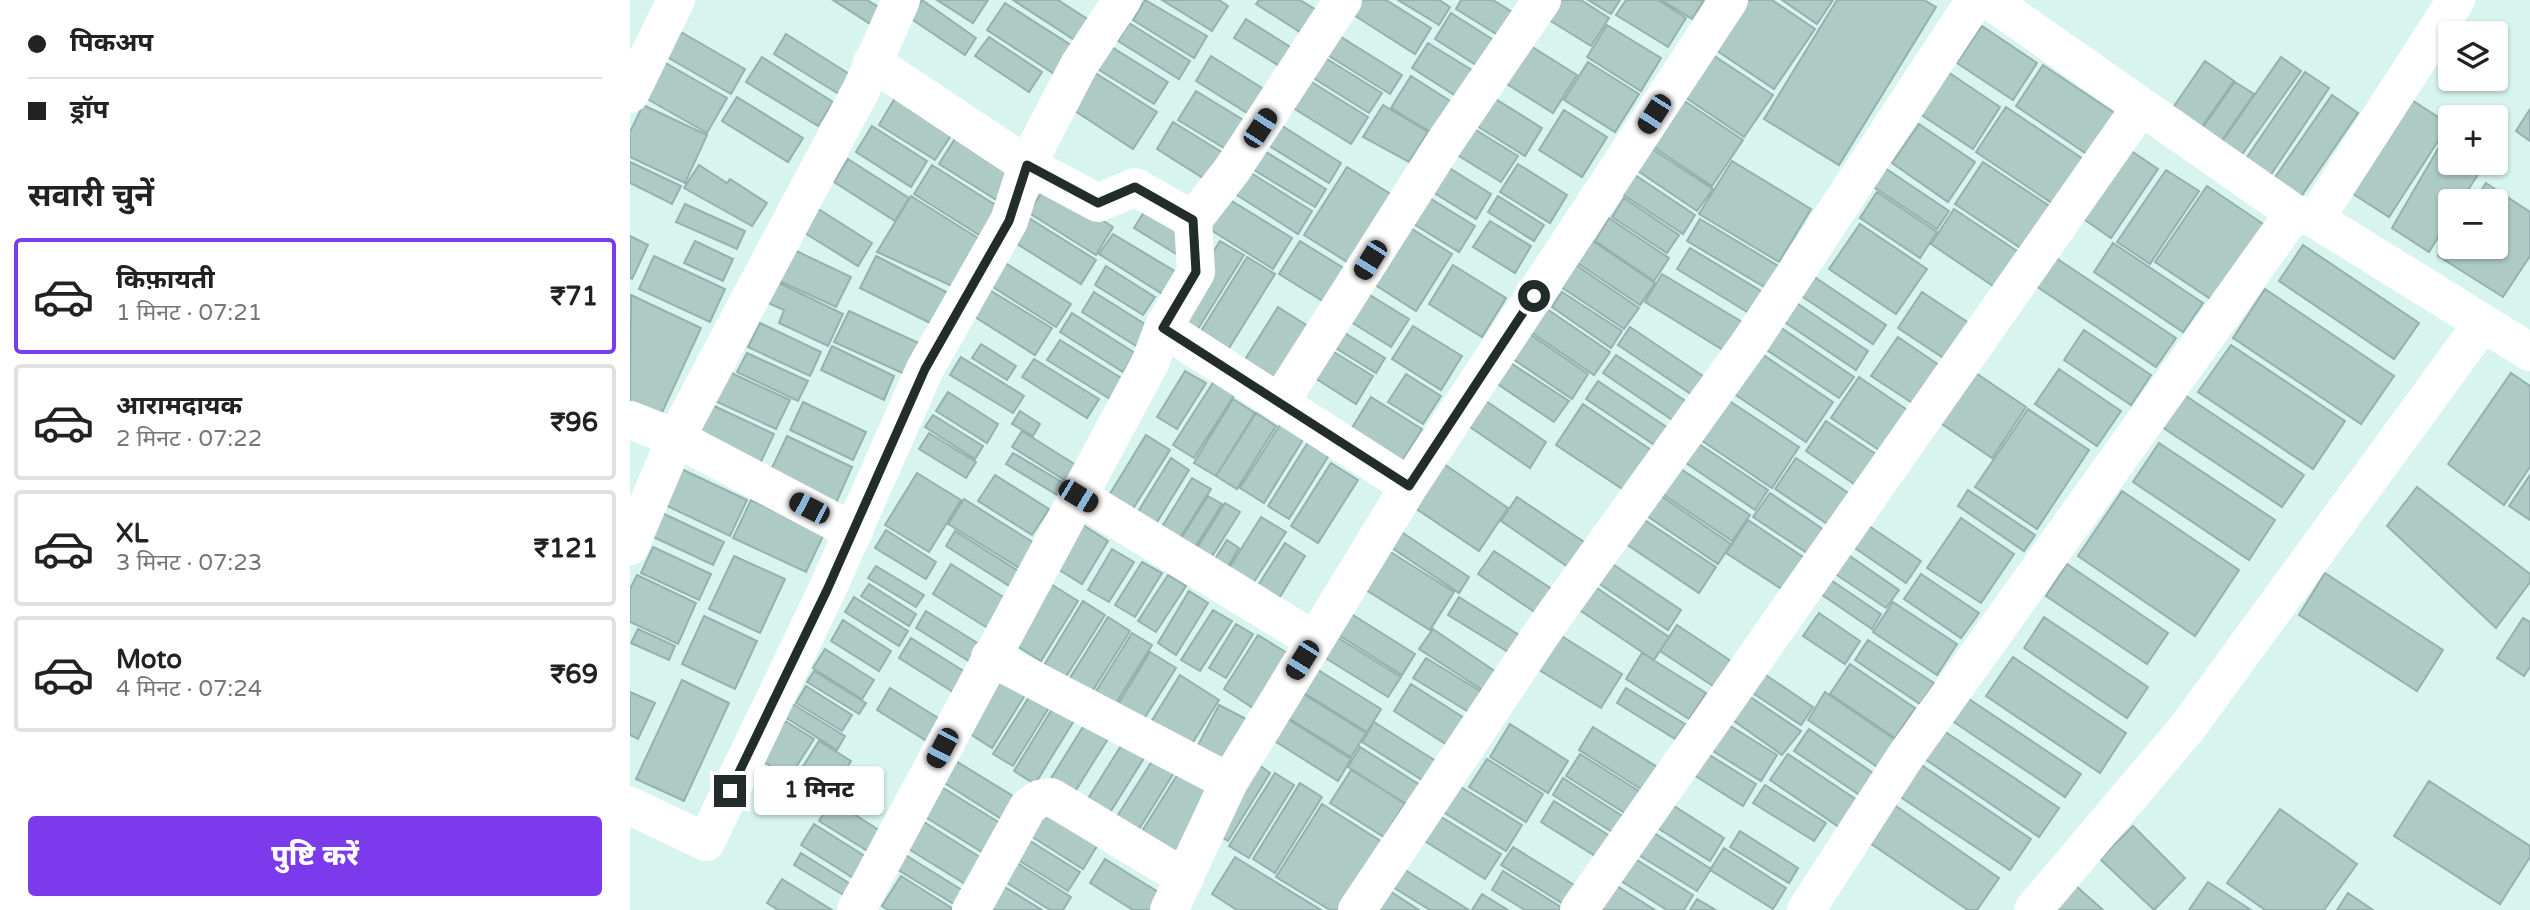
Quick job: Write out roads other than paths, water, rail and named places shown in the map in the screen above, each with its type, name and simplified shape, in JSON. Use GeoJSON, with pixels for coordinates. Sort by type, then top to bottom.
{"type":"FeatureCollection","features":[{"type":"Feature","properties":{"kind":"street"},"geometry":{"type":"LineString","coordinates":[[630,94],[676,0]]}},
{"type":"Feature","properties":{"kind":"street"},"geometry":{"type":"LineString","coordinates":[[630,546],[676,438],[872,62],[901,0]]}},
{"type":"Feature","properties":{"kind":"street"},"geometry":{"type":"LineString","coordinates":[[630,806],[706,842],[854,532],[925,369],[1009,221],[1027,165],[1079,65],[1122,0]]}},
{"type":"Feature","properties":{"kind":"street"},"geometry":{"type":"LineString","coordinates":[[856,910],[1150,363],[1163,328],[1196,272],[1193,220],[1232,170],[1343,0]]}},
{"type":"Feature","properties":{"kind":"street"},"geometry":{"type":"LineString","coordinates":[[1280,402],[1445,142],[1542,0]]}},
{"type":"Feature","properties":{"kind":"street"},"geometry":{"type":"LineString","coordinates":[[971,910],[1028,807],[1039,799],[1051,797],[1177,894],[1229,782],[1409,486],[1729,0]]}},
{"type":"Feature","properties":{"kind":"street"},"geometry":{"type":"LineString","coordinates":[[1806,910],[1905,757],[2304,216],[2456,0]]}},
{"type":"Feature","properties":{"kind":"street"},"geometry":{"type":"LineString","coordinates":[[1357,910],[1548,624],[1995,3],[2140,108],[2304,216],[2530,352]]}},
{"type":"Feature","properties":{"kind":"street"},"geometry":{"type":"LineString","coordinates":[[872,62],[1027,165],[1098,203],[1135,187],[1193,220]]}},
{"type":"Feature","properties":{"kind":"street"},"geometry":{"type":"LineString","coordinates":[[1579,910],[2140,108]]}},
{"type":"Feature","properties":{"kind":"street"},"geometry":{"type":"LineString","coordinates":[[2034,910],[2187,728],[2482,324]]}},
{"type":"Feature","properties":{"kind":"street"},"geometry":{"type":"LineString","coordinates":[[1163,328],[1409,486]]}},
{"type":"Feature","properties":{"kind":"street"},"geometry":{"type":"LineString","coordinates":[[630,420],[676,438],[854,532]]}},
{"type":"Feature","properties":{"kind":"street"},"geometry":{"type":"LineString","coordinates":[[1078,496],[1314,640]]}},
{"type":"Feature","properties":{"kind":"street"},"geometry":{"type":"LineString","coordinates":[[990,657],[1229,782]]}}]}
